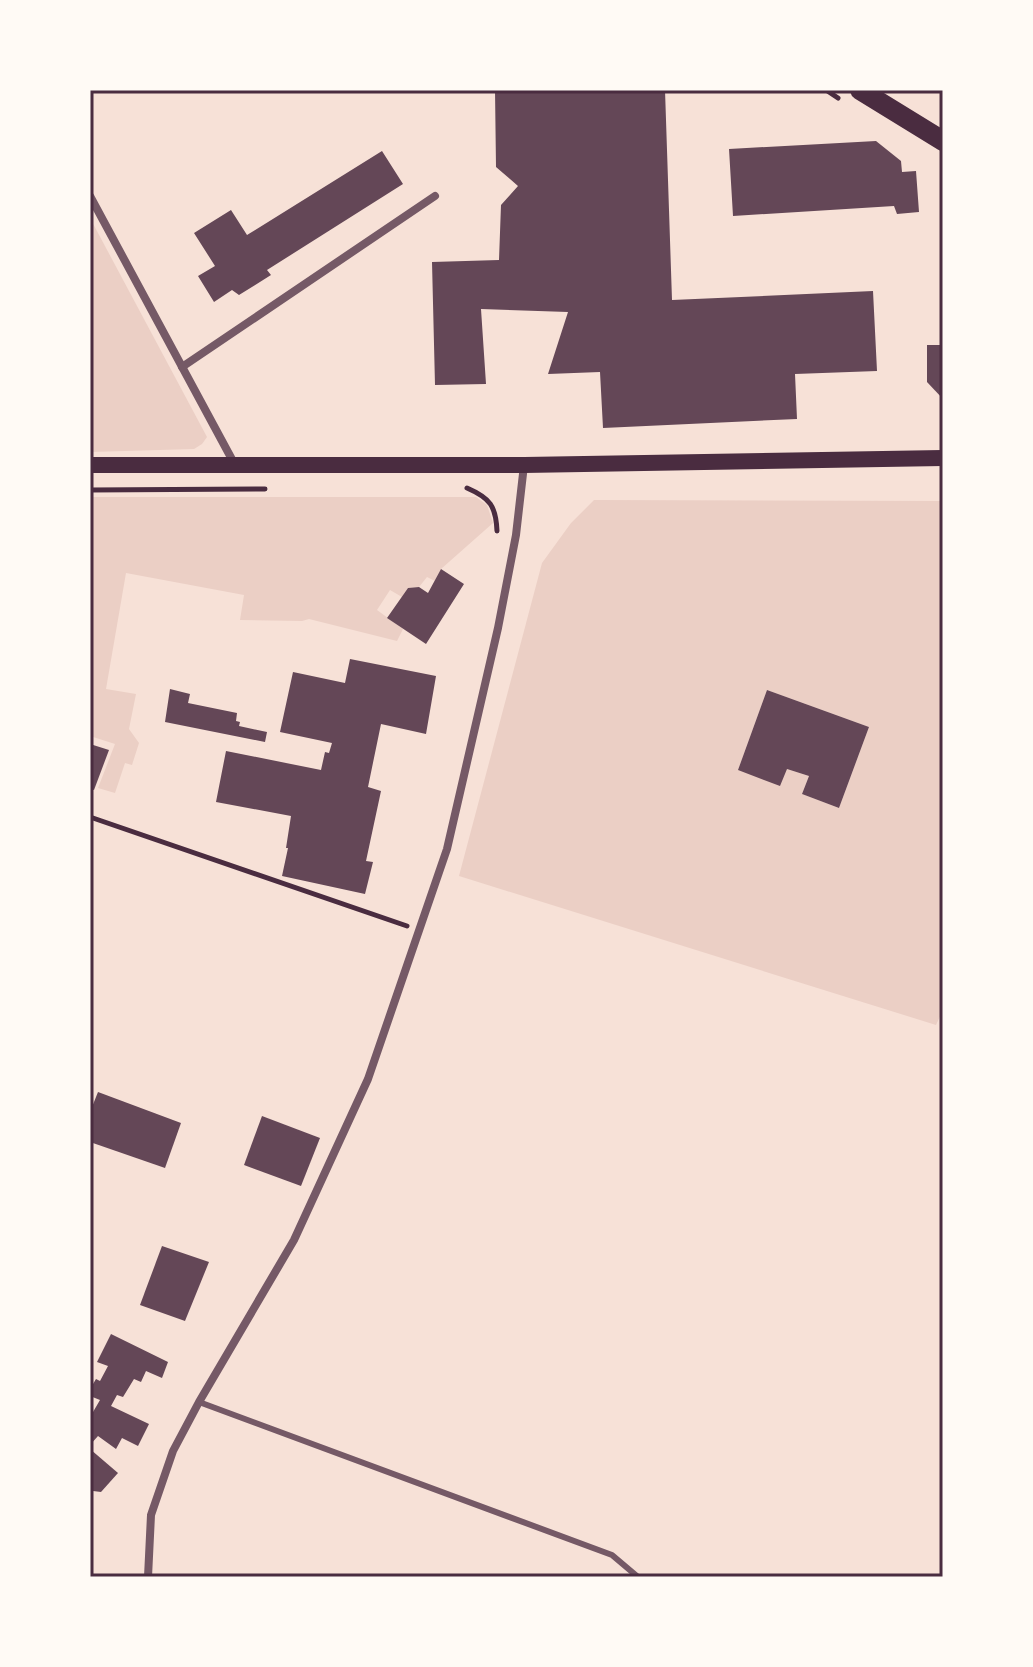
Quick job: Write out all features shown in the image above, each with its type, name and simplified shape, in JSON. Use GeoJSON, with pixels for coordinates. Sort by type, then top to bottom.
{"type":"FeatureCollection","features":[{"type":"Feature","properties":{"kind":"main road"},"geometry":{"type":"LineString","coordinates":[[860,90],[943,141]]}},
{"type":"Feature","properties":{"kind":"main road"},"geometry":{"type":"LineString","coordinates":[[90,465],[524,465],[943,458]]}},
{"type":"Feature","properties":{"kind":"street"},"geometry":{"type":"LineString","coordinates":[[90,196],[235,465]]}},
{"type":"Feature","properties":{"kind":"street"},"geometry":{"type":"LineString","coordinates":[[182,367],[435,196]]}},
{"type":"Feature","properties":{"kind":"street"},"geometry":{"type":"LineString","coordinates":[[148,1577],[151,1515],[173,1451],[294,1240],[368,1079],[447,849],[498,628],[516,535],[524,465]]}},
{"type":"Feature","properties":{"kind":"lane"},"geometry":{"type":"LineString","coordinates":[[199,1402],[612,1555],[638,1577]]}},
{"type":"Feature","properties":{"kind":"path"},"geometry":{"type":"LineString","coordinates":[[452,488],[468,488],[491,502],[497,516],[497,531],[516,535]]}},
{"type":"Feature","properties":{"kind":"path"},"geometry":{"type":"LineString","coordinates":[[90,490],[279,489]]}},
{"type":"Feature","properties":{"kind":"path"},"geometry":{"type":"LineString","coordinates":[[90,817],[419,931]]}},
{"type":"Feature","properties":{"kind":"shaded area"},"geometry":{"type":"Polygon","coordinates":[[[90,218],[207,437],[194,449],[90,452],[90,218]]]}},
{"type":"Feature","properties":{"kind":"shaded area"},"geometry":{"type":"Polygon","coordinates":[[[90,497],[476,497],[487,505],[493,523],[441,569],[435,581],[427,577],[419,587],[408,588],[402,597],[390,590],[377,610],[403,629],[397,641],[309,619],[240,620],[244,595],[126,573],[106,689],[136,694],[129,729],[139,743],[132,765],[125,763],[115,793],[98,788],[115,744],[90,736],[90,497]]]}},
{"type":"Feature","properties":{"kind":"shaded area"},"geometry":{"type":"Polygon","coordinates":[[[594,500],[943,501],[943,1010],[936,1025],[459,876],[542,563],[571,523],[594,500]],[[767,690],[738,770],[787,769],[809,776],[802,794],[839,808],[869,727],[767,690]]]}},
{"type":"Feature","properties":{"kind":"building"},"geometry":{"type":"Polygon","coordinates":[[[495,90],[665,90],[672,300],[873,291],[877,371],[795,374],[797,419],[603,428],[600,372],[548,374],[568,312],[481,309],[486,384],[435,385],[432,262],[499,260],[501,205],[518,186],[496,167],[495,90]]]}},
{"type":"Feature","properties":{"kind":"building"},"geometry":{"type":"Polygon","coordinates":[[[876,141],[901,161],[902,172],[916,171],[919,212],[897,214],[894,206],[733,216],[729,149],[876,141]]]}},
{"type":"Feature","properties":{"kind":"building"},"geometry":{"type":"Polygon","coordinates":[[[382,151],[403,184],[267,270],[271,275],[239,295],[232,290],[214,302],[198,276],[215,266],[194,233],[231,210],[247,235],[382,151]]]}},
{"type":"Feature","properties":{"kind":"building"},"geometry":{"type":"Polygon","coordinates":[[[927,345],[943,345],[943,399],[927,382],[927,345]]]}},
{"type":"Feature","properties":{"kind":"building"},"geometry":{"type":"Polygon","coordinates":[[[441,569],[464,584],[426,644],[387,618],[408,588],[419,587],[428,593],[441,569]]]}},
{"type":"Feature","properties":{"kind":"building"},"geometry":{"type":"Polygon","coordinates":[[[350,659],[436,676],[426,734],[381,724],[368,787],[381,791],[366,861],[373,862],[365,894],[282,876],[291,816],[216,802],[226,751],[321,770],[325,752],[329,753],[332,743],[280,732],[293,672],[345,683],[350,659]]]}},
{"type":"Feature","properties":{"kind":"building"},"geometry":{"type":"Polygon","coordinates":[[[170,689],[190,694],[188,703],[237,713],[239,726],[267,732],[265,742],[165,722],[170,689]]]}},
{"type":"Feature","properties":{"kind":"building"},"geometry":{"type":"Polygon","coordinates":[[[767,690],[869,727],[839,808],[802,794],[809,776],[787,769],[780,786],[738,770],[767,690]]]}},
{"type":"Feature","properties":{"kind":"building"},"geometry":{"type":"Polygon","coordinates":[[[90,744],[109,750],[94,790],[90,789],[90,744]]]}},
{"type":"Feature","properties":{"kind":"building"},"geometry":{"type":"Polygon","coordinates":[[[98,1092],[181,1123],[165,1168],[90,1142],[90,1112],[98,1092]]]}},
{"type":"Feature","properties":{"kind":"building"},"geometry":{"type":"Polygon","coordinates":[[[262,1116],[320,1138],[301,1186],[244,1165],[262,1116]]]}},
{"type":"Feature","properties":{"kind":"building"},"geometry":{"type":"Polygon","coordinates":[[[162,1246],[209,1262],[185,1321],[140,1305],[162,1246]]]}},
{"type":"Feature","properties":{"kind":"building"},"geometry":{"type":"Polygon","coordinates":[[[111,1334],[168,1362],[162,1378],[146,1371],[141,1382],[134,1379],[123,1397],[117,1395],[111,1406],[149,1424],[138,1446],[122,1438],[116,1449],[98,1436],[90,1445],[90,1411],[93,1412],[100,1400],[90,1396],[90,1389],[96,1379],[100,1381],[108,1366],[97,1362],[111,1334]]]}},
{"type":"Feature","properties":{"kind":"building"},"geometry":{"type":"Polygon","coordinates":[[[90,1449],[118,1473],[101,1492],[90,1488],[90,1449]]]}}]}
